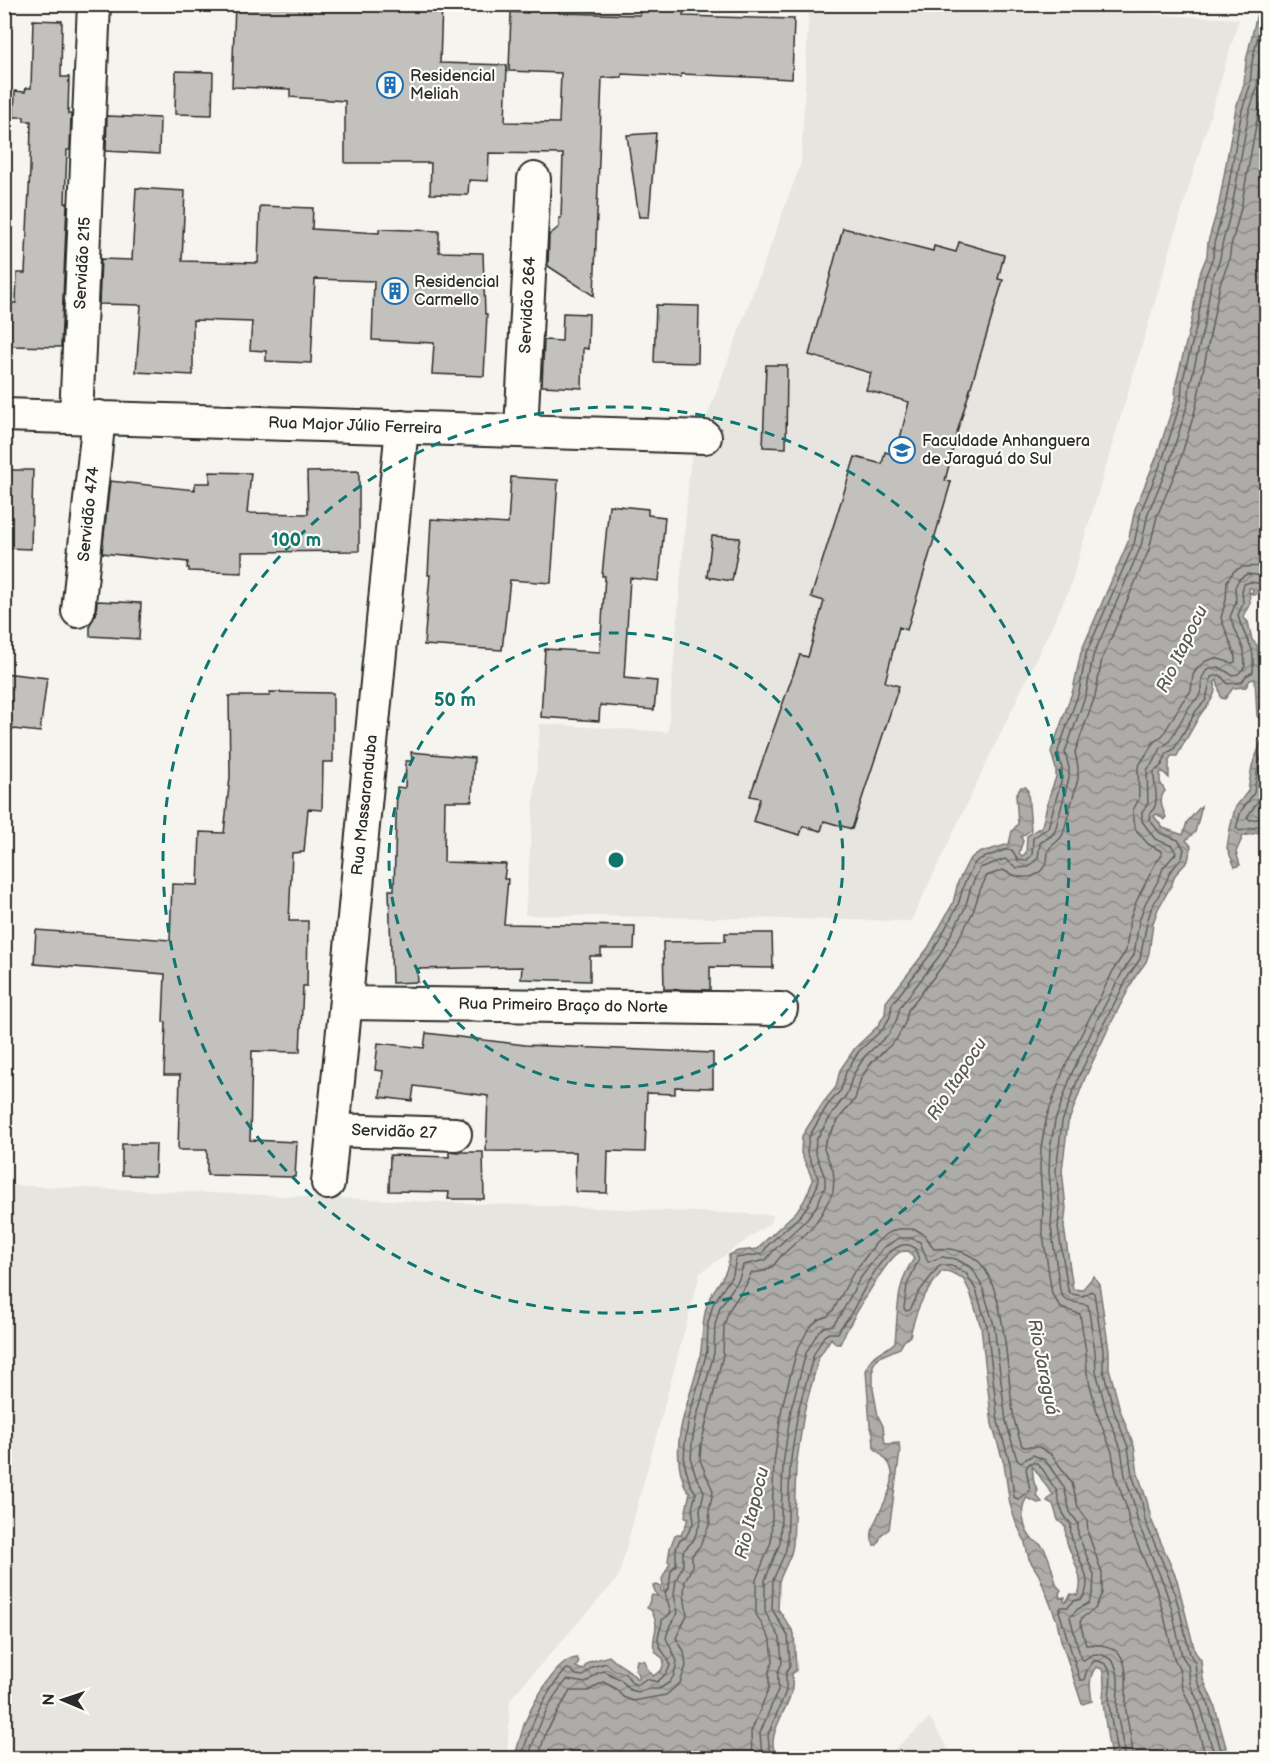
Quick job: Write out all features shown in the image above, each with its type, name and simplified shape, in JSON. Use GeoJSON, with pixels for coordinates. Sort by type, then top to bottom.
{"type":"FeatureCollection","features":[{"type":"Feature","properties":{"kind":"street","name":"Servidão 215"},"geometry":{"type":"LineString","coordinates":[[88,417],[90,109],[94,4]]}},
{"type":"Feature","properties":{"kind":"street","name":"Servidão 264"},"geometry":{"type":"LineString","coordinates":[[521,430],[534,179]]}},
{"type":"Feature","properties":{"kind":"street","name":"Rua Major Júlio Ferreira"},"geometry":{"type":"LineString","coordinates":[[4,415],[705,437]]}},
{"type":"Feature","properties":{"kind":"street","name":"Servidão 474"},"geometry":{"type":"LineString","coordinates":[[78,611],[88,417]]}},
{"type":"Feature","properties":{"kind":"street","name":"Rua Massaranduba"},"geometry":{"type":"LineString","coordinates":[[328,1183],[402,427]]}},
{"type":"Feature","properties":{"kind":"street","name":"Rua Primeiro Braço do Norte"},"geometry":{"type":"LineString","coordinates":[[346,1003],[781,1009]]}},
{"type":"Feature","properties":{"kind":"street","name":"Servidão 27"},"geometry":{"type":"LineString","coordinates":[[333,1130],[455,1134]]}},
{"type":"Feature","properties":{"kind":"shaded area","name":"Faculdade Anhanguera de Jaraguá do Sul"},"geometry":{"type":"Polygon","coordinates":[[[809,5],[975,5],[1239,19],[1069,590],[911,921],[525,915],[540,724],[668,732],[690,465],[697,436],[710,409],[801,163],[809,5]]]}},
{"type":"Feature","properties":{"kind":"shaded area"},"geometry":{"type":"Polygon","coordinates":[[[5,1185],[774,1215],[771,1222],[700,1273],[618,1578],[510,1699],[507,1758],[5,1758],[5,1185]]]}},
{"type":"Feature","properties":{"kind":"shaded area"},"geometry":{"type":"Polygon","coordinates":[[[930,1718],[953,1758],[885,1758],[930,1718]]]}},
{"type":"Feature","properties":{"kind":"water"},"geometry":{"type":"Polygon","coordinates":[[[1259,5],[1266,5],[1266,591],[1263,588],[1255,595],[1250,593],[1253,591],[1249,588],[1250,603],[1243,617],[1248,622],[1252,640],[1257,645],[1260,673],[1266,683],[1266,721],[1261,721],[1257,716],[1255,679],[1250,680],[1246,687],[1233,688],[1225,699],[1221,698],[1217,680],[1211,700],[1177,756],[1171,756],[1169,778],[1163,772],[1160,773],[1160,782],[1165,791],[1161,804],[1166,817],[1164,820],[1157,814],[1154,816],[1163,828],[1183,835],[1187,822],[1201,806],[1200,816],[1195,832],[1186,840],[1191,846],[1188,861],[1175,875],[1158,909],[1146,962],[1135,977],[1085,1078],[1068,1123],[1062,1170],[1066,1208],[1064,1227],[1073,1289],[1082,1290],[1094,1276],[1099,1284],[1109,1350],[1109,1368],[1120,1410],[1134,1446],[1138,1474],[1151,1519],[1177,1580],[1195,1652],[1201,1660],[1203,1679],[1214,1704],[1229,1758],[1111,1758],[1103,1702],[1102,1669],[1096,1667],[1092,1675],[1090,1688],[1092,1701],[1082,1704],[1057,1621],[1039,1575],[1029,1559],[1024,1539],[1010,1504],[1004,1464],[992,1424],[981,1327],[963,1278],[950,1272],[942,1271],[925,1294],[915,1316],[910,1336],[900,1348],[879,1357],[873,1365],[873,1389],[878,1416],[883,1426],[885,1444],[899,1443],[900,1452],[889,1529],[882,1534],[877,1545],[874,1545],[873,1527],[888,1495],[892,1483],[892,1472],[888,1462],[874,1448],[866,1370],[875,1355],[895,1342],[901,1288],[914,1259],[909,1251],[900,1252],[886,1267],[858,1309],[840,1344],[836,1344],[831,1338],[819,1357],[804,1412],[796,1467],[793,1545],[779,1581],[778,1609],[794,1633],[796,1671],[792,1674],[791,1693],[774,1734],[774,1751],[778,1758],[514,1758],[533,1705],[554,1674],[569,1660],[577,1658],[579,1662],[576,1667],[582,1670],[589,1662],[609,1656],[637,1679],[639,1679],[639,1674],[635,1670],[637,1660],[645,1661],[653,1676],[661,1671],[663,1658],[654,1647],[656,1622],[651,1610],[647,1608],[652,1595],[657,1596],[653,1586],[661,1587],[661,1591],[664,1592],[662,1579],[670,1563],[668,1561],[670,1548],[675,1535],[681,1535],[689,1518],[685,1516],[690,1492],[684,1485],[679,1461],[681,1429],[698,1366],[705,1311],[710,1298],[724,1276],[729,1255],[738,1251],[758,1249],[796,1212],[804,1201],[812,1178],[801,1153],[802,1136],[836,1087],[840,1070],[855,1048],[878,1026],[885,1014],[886,1002],[928,948],[953,903],[958,882],[969,860],[976,854],[1009,844],[1012,831],[1018,824],[1016,795],[1021,787],[1026,787],[1028,791],[1031,830],[1021,837],[1023,841],[1019,853],[1022,856],[1026,853],[1027,836],[1042,826],[1056,777],[1051,752],[1073,690],[1081,652],[1128,542],[1135,509],[1157,456],[1175,400],[1176,383],[1192,319],[1198,278],[1207,256],[1208,242],[1219,204],[1236,108],[1244,84],[1246,61],[1259,5]],[[1032,1466],[1034,1483],[1038,1490],[1036,1495],[1042,1502],[1038,1503],[1027,1498],[1023,1507],[1024,1523],[1031,1538],[1045,1550],[1057,1586],[1061,1590],[1060,1598],[1065,1597],[1066,1602],[1071,1594],[1078,1595],[1080,1578],[1078,1569],[1068,1544],[1066,1527],[1058,1520],[1053,1504],[1047,1501],[1053,1494],[1032,1466]]]}},
{"type":"Feature","properties":{"kind":"water"},"geometry":{"type":"Polygon","coordinates":[[[1266,730],[1266,831],[1243,836],[1236,852],[1240,865],[1235,867],[1227,848],[1230,829],[1235,808],[1248,791],[1252,766],[1266,730]]]}},
{"type":"Feature","properties":{"kind":"building"},"geometry":{"type":"Polygon","coordinates":[[[235,4],[442,4],[440,63],[507,65],[505,122],[559,123],[561,73],[509,71],[511,12],[528,13],[528,9],[559,10],[559,13],[640,15],[640,4],[651,4],[684,6],[683,16],[794,19],[792,79],[681,74],[681,77],[622,74],[622,77],[602,78],[594,296],[548,266],[549,235],[559,227],[559,218],[561,218],[563,154],[489,153],[488,181],[469,180],[468,195],[430,194],[431,163],[345,163],[345,101],[290,97],[290,89],[232,87],[235,4]]]}},
{"type":"Feature","properties":{"kind":"building"},"geometry":{"type":"Polygon","coordinates":[[[33,20],[62,21],[61,77],[69,77],[70,150],[67,150],[61,347],[9,346],[11,303],[16,303],[17,273],[25,273],[30,169],[31,121],[24,121],[24,117],[14,117],[15,91],[25,92],[26,88],[31,88],[33,20]]]}},
{"type":"Feature","properties":{"kind":"building"},"geometry":{"type":"Polygon","coordinates":[[[176,71],[213,72],[212,115],[175,114],[176,71]]]}},
{"type":"Feature","properties":{"kind":"building"},"geometry":{"type":"Polygon","coordinates":[[[107,116],[160,118],[159,154],[106,151],[107,116]]]}},
{"type":"Feature","properties":{"kind":"building"},"geometry":{"type":"Polygon","coordinates":[[[656,133],[649,217],[639,217],[627,135],[656,133]]]}},
{"type":"Feature","properties":{"kind":"building"},"geometry":{"type":"Polygon","coordinates":[[[136,188],[185,191],[182,261],[258,263],[260,206],[313,208],[312,229],[379,233],[379,229],[439,231],[439,252],[483,253],[485,314],[487,314],[484,376],[432,374],[434,343],[372,340],[374,281],[315,279],[311,363],[266,361],[266,351],[250,350],[252,322],[193,320],[193,375],[136,372],[141,305],[99,304],[101,259],[132,260],[136,188]]]}},
{"type":"Feature","properties":{"kind":"building"},"geometry":{"type":"Polygon","coordinates":[[[843,228],[933,251],[934,246],[956,252],[959,242],[1004,255],[998,279],[1003,280],[956,436],[945,481],[951,482],[907,630],[899,627],[885,682],[899,686],[852,829],[824,821],[821,831],[803,826],[800,835],[753,821],[760,798],[750,796],[800,655],[808,657],[824,601],[811,597],[855,457],[882,464],[885,452],[896,455],[909,402],[866,390],[871,373],[809,355],[843,228]]]}},
{"type":"Feature","properties":{"kind":"building"},"geometry":{"type":"Polygon","coordinates":[[[656,305],[699,306],[698,363],[654,362],[656,305]]]}},
{"type":"Feature","properties":{"kind":"building"},"geometry":{"type":"Polygon","coordinates":[[[563,313],[589,314],[588,349],[583,348],[582,388],[542,386],[544,340],[562,341],[563,313]]]}},
{"type":"Feature","properties":{"kind":"building"},"geometry":{"type":"Polygon","coordinates":[[[766,365],[787,365],[786,448],[763,447],[766,365]]]}},
{"type":"Feature","properties":{"kind":"building"},"geometry":{"type":"Polygon","coordinates":[[[4,470],[33,470],[31,549],[4,548],[4,470]]]}},
{"type":"Feature","properties":{"kind":"building"},"geometry":{"type":"Polygon","coordinates":[[[359,471],[359,551],[242,552],[242,573],[189,571],[188,562],[102,553],[110,481],[195,490],[195,483],[210,483],[210,472],[251,473],[247,513],[308,514],[307,472],[359,471]]]}},
{"type":"Feature","properties":{"kind":"building"},"geometry":{"type":"Polygon","coordinates":[[[511,477],[558,480],[551,583],[510,580],[502,650],[424,645],[430,575],[428,575],[431,519],[508,524],[511,477]]]}},
{"type":"Feature","properties":{"kind":"building"},"geometry":{"type":"Polygon","coordinates":[[[609,505],[648,509],[648,515],[665,517],[659,581],[630,578],[624,678],[657,681],[654,710],[600,705],[599,721],[541,717],[545,649],[600,652],[605,576],[602,576],[609,505]]]}},
{"type":"Feature","properties":{"kind":"building"},"geometry":{"type":"Polygon","coordinates":[[[712,536],[740,538],[732,581],[707,577],[712,536]]]}},
{"type":"Feature","properties":{"kind":"building"},"geometry":{"type":"Polygon","coordinates":[[[97,601],[141,603],[139,639],[90,636],[90,624],[96,614],[97,601]]]}},
{"type":"Feature","properties":{"kind":"building"},"geometry":{"type":"Polygon","coordinates":[[[4,673],[47,678],[40,732],[4,728],[4,673]]]}},
{"type":"Feature","properties":{"kind":"building"},"geometry":{"type":"Polygon","coordinates":[[[270,692],[333,693],[333,762],[323,762],[322,810],[308,809],[304,852],[292,853],[289,921],[308,921],[307,986],[303,986],[300,1052],[252,1051],[250,1140],[297,1142],[295,1177],[207,1175],[207,1150],[178,1150],[180,1075],[164,1075],[165,974],[34,964],[36,930],[170,940],[172,884],[198,885],[200,832],[224,833],[230,777],[229,696],[270,696],[270,692]]]}},
{"type":"Feature","properties":{"kind":"building"},"geometry":{"type":"Polygon","coordinates":[[[411,752],[474,758],[472,801],[445,801],[444,862],[506,864],[504,879],[508,879],[504,924],[635,926],[634,949],[601,949],[601,956],[590,956],[590,981],[521,979],[522,967],[417,969],[418,982],[392,983],[389,890],[394,890],[397,787],[405,788],[406,761],[412,761],[411,752]]]}},
{"type":"Feature","properties":{"kind":"building"},"geometry":{"type":"Polygon","coordinates":[[[725,933],[772,933],[773,968],[710,967],[710,990],[664,989],[663,942],[725,941],[725,933]]]}},
{"type":"Feature","properties":{"kind":"building"},"geometry":{"type":"Polygon","coordinates":[[[426,1033],[525,1045],[713,1053],[713,1088],[675,1087],[675,1094],[647,1093],[645,1152],[608,1151],[607,1193],[577,1192],[575,1191],[576,1152],[486,1151],[488,1096],[414,1086],[412,1101],[380,1097],[383,1071],[375,1070],[378,1043],[424,1048],[426,1033]]]}},
{"type":"Feature","properties":{"kind":"building"},"geometry":{"type":"Polygon","coordinates":[[[122,1144],[156,1144],[155,1176],[122,1175],[122,1144]]]}},
{"type":"Feature","properties":{"kind":"building"},"geometry":{"type":"Polygon","coordinates":[[[449,1152],[483,1152],[484,1199],[448,1199],[449,1192],[389,1191],[390,1155],[449,1157],[449,1152]]]}},
{"type":"Feature","properties":{"kind":"place","name":"Residencial Meliah"},"geometry":{"type":"Point","coordinates":[390,85]}},
{"type":"Feature","properties":{"kind":"place","name":"Residencial Carmello"},"geometry":{"type":"Point","coordinates":[395,291]}},
{"type":"Feature","properties":{"kind":"place","name":"Faculdade Anhanguera de Jaraguá do Sul"},"geometry":{"type":"Point","coordinates":[902,450]}},
{"type":"Feature","properties":{"kind":"water label","name":"Rio Itapocu"},"geometry":{"type":"Point","coordinates":[1182,649]}},
{"type":"Feature","properties":{"kind":"water label","name":"Rio Itapocu"},"geometry":{"type":"Point","coordinates":[957,1079]}},
{"type":"Feature","properties":{"kind":"water label","name":"Rio Jaraguá"},"geometry":{"type":"Point","coordinates":[1043,1367]}},
{"type":"Feature","properties":{"kind":"water label","name":"Rio Itapocu"},"geometry":{"type":"Point","coordinates":[752,1513]}}]}
